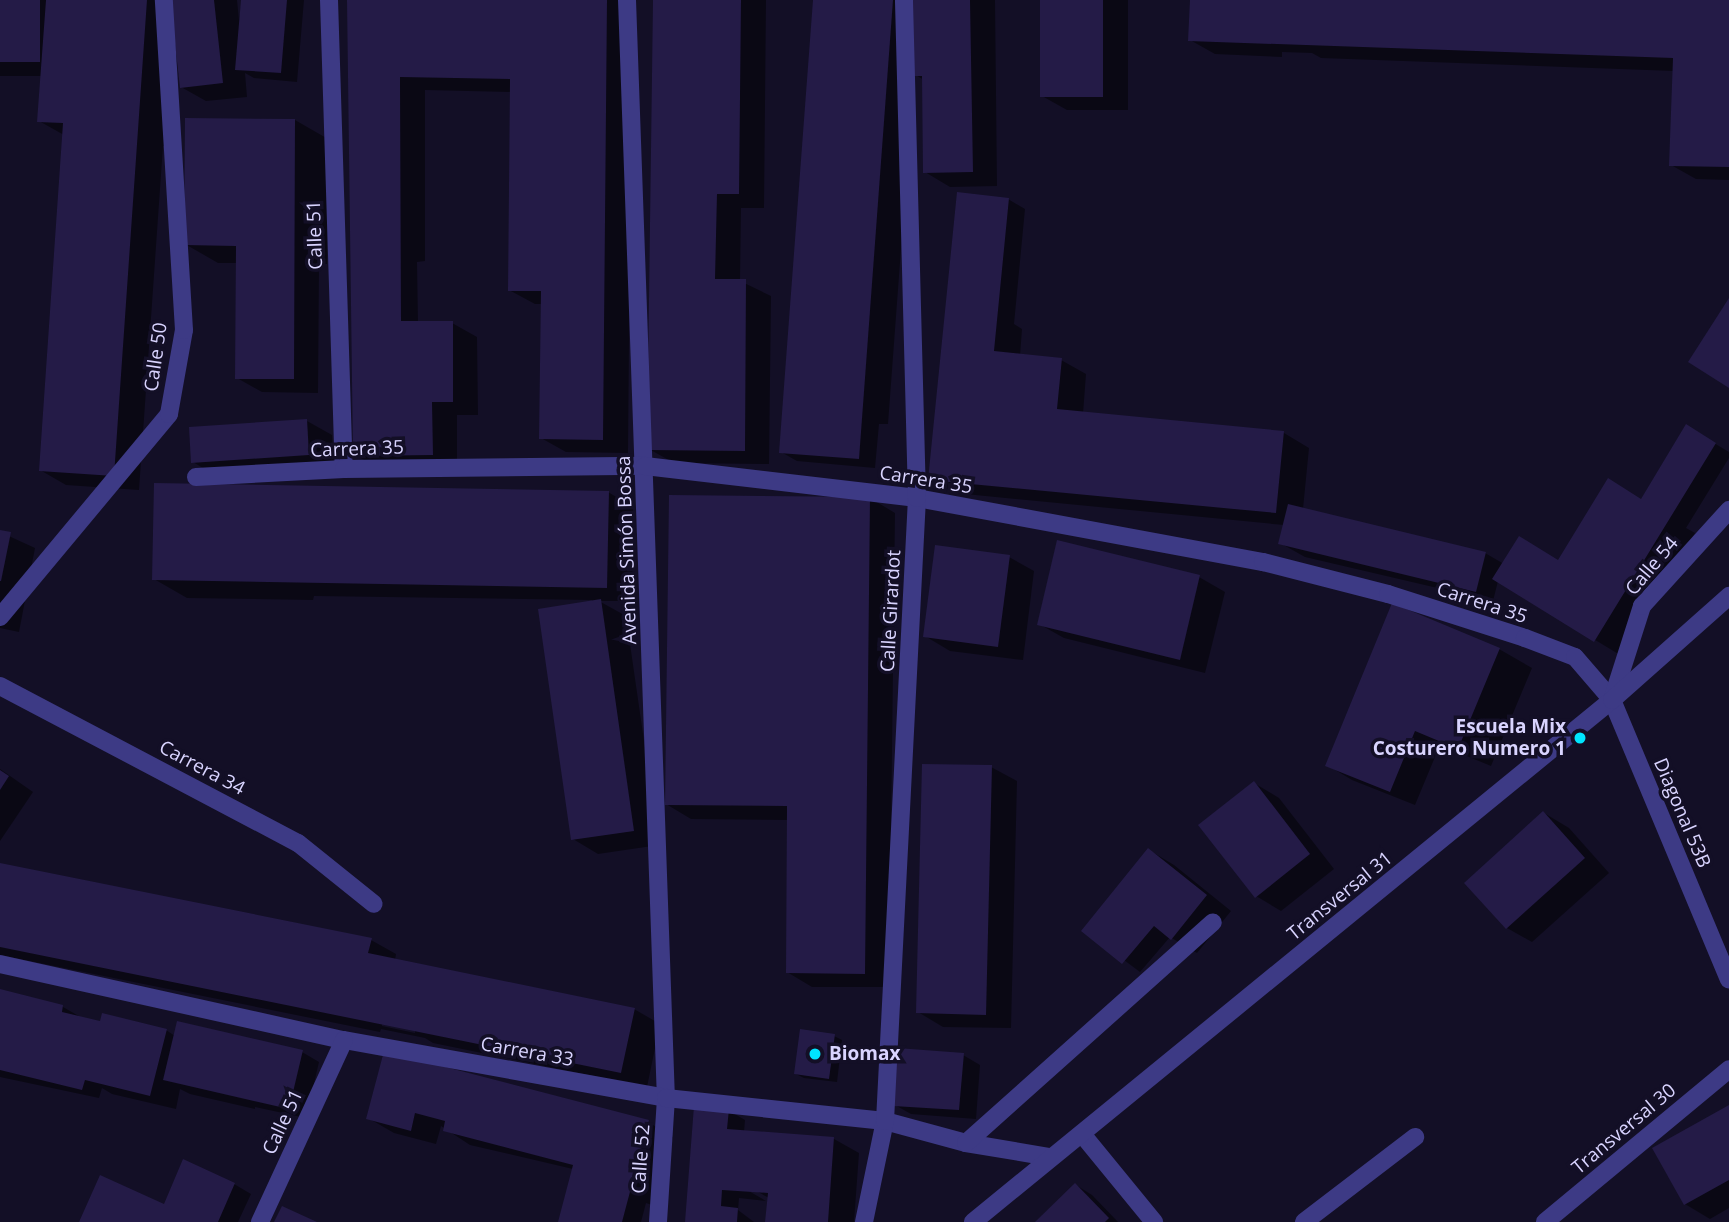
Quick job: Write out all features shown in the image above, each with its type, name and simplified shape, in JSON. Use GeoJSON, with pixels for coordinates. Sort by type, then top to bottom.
{"type":"FeatureCollection","features":[{"type":"Feature","properties":{"kind":"street","name":"Calle 50"},"geometry":{"type":"LineString","coordinates":[[0,617],[169,414],[184,330],[164,0]]}},
{"type":"Feature","properties":{"kind":"street","name":"Calle 51"},"geometry":{"type":"LineString","coordinates":[[329,0],[344,469]]}},
{"type":"Feature","properties":{"kind":"street","name":"Avenida Simón Bossa"},"geometry":{"type":"LineString","coordinates":[[627,0],[666,1098]]}},
{"type":"Feature","properties":{"kind":"street","name":"Calle Girardot"},"geometry":{"type":"LineString","coordinates":[[864,1222],[885,1121],[918,498],[904,0]]}},
{"type":"Feature","properties":{"kind":"street","name":"Carrera 35"},"geometry":{"type":"LineString","coordinates":[[196,477],[344,469],[645,466],[918,498],[1263,562],[1388,594],[1575,657],[1612,700]]}},
{"type":"Feature","properties":{"kind":"street","name":"Calle 54"},"geometry":{"type":"LineString","coordinates":[[1612,700],[1642,606],[1729,510]]}},
{"type":"Feature","properties":{"kind":"street","name":"Transversal 31"},"geometry":{"type":"LineString","coordinates":[[973,1222],[1612,700],[1729,596]]}},
{"type":"Feature","properties":{"kind":"street","name":"Carrera 34"},"geometry":{"type":"LineString","coordinates":[[0,686],[298,842],[374,904]]}},
{"type":"Feature","properties":{"kind":"street","name":"Diagonal 53B"},"geometry":{"type":"LineString","coordinates":[[1612,700],[1729,980]]}},
{"type":"Feature","properties":{"kind":"street"},"geometry":{"type":"LineString","coordinates":[[966,1143],[1213,922]]}},
{"type":"Feature","properties":{"kind":"street","name":"Carrera 33"},"geometry":{"type":"LineString","coordinates":[[0,964],[344,1040],[666,1098],[885,1121],[966,1143],[1050,1157]]}},
{"type":"Feature","properties":{"kind":"street","name":"Calle 51"},"geometry":{"type":"LineString","coordinates":[[260,1222],[344,1040]]}},
{"type":"Feature","properties":{"kind":"street","name":"Transversal 30"},"geometry":{"type":"LineString","coordinates":[[1545,1222],[1729,1069]]}},
{"type":"Feature","properties":{"kind":"street","name":"Calle 52"},"geometry":{"type":"LineString","coordinates":[[658,1222],[666,1098]]}},
{"type":"Feature","properties":{"kind":"street"},"geometry":{"type":"LineString","coordinates":[[1082,1135],[1154,1222]]}},
{"type":"Feature","properties":{"kind":"street"},"geometry":{"type":"LineString","coordinates":[[1304,1222],[1415,1137]]}},
{"type":"Feature","properties":{"kind":"building"},"geometry":{"type":"Polygon","coordinates":[[[0,0],[40,0],[40,62],[0,62],[0,0]]]}},
{"type":"Feature","properties":{"kind":"building"},"geometry":{"type":"Polygon","coordinates":[[[46,0],[147,0],[114,476],[39,471],[63,123],[37,122],[46,0]]]}},
{"type":"Feature","properties":{"kind":"building"},"geometry":{"type":"Polygon","coordinates":[[[170,0],[214,0],[223,83],[180,88],[170,0]]]}},
{"type":"Feature","properties":{"kind":"building"},"geometry":{"type":"Polygon","coordinates":[[[241,0],[287,0],[281,73],[235,70],[241,0]]]}},
{"type":"Feature","properties":{"kind":"building"},"geometry":{"type":"Polygon","coordinates":[[[347,0],[607,0],[603,440],[539,439],[541,291],[508,291],[510,79],[400,77],[401,321],[453,321],[453,402],[432,402],[433,455],[353,456],[347,0]]]}},
{"type":"Feature","properties":{"kind":"building"},"geometry":{"type":"Polygon","coordinates":[[[653,0],[741,0],[739,194],[717,194],[715,279],[746,279],[745,451],[647,450],[653,0]]]}},
{"type":"Feature","properties":{"kind":"building"},"geometry":{"type":"Polygon","coordinates":[[[813,0],[893,0],[859,459],[779,453],[813,0]]]}},
{"type":"Feature","properties":{"kind":"building"},"geometry":{"type":"Polygon","coordinates":[[[912,0],[970,0],[973,172],[923,173],[922,76],[913,76],[912,0]]]}},
{"type":"Feature","properties":{"kind":"building"},"geometry":{"type":"Polygon","coordinates":[[[1040,0],[1103,0],[1103,97],[1040,97],[1040,0]]]}},
{"type":"Feature","properties":{"kind":"building"},"geometry":{"type":"Polygon","coordinates":[[[1190,0],[1729,0],[1729,167],[1669,166],[1673,58],[1188,41],[1190,0]]]}},
{"type":"Feature","properties":{"kind":"building"},"geometry":{"type":"Polygon","coordinates":[[[185,118],[295,119],[294,379],[235,379],[236,246],[184,245],[185,118]]]}},
{"type":"Feature","properties":{"kind":"building"},"geometry":{"type":"Polygon","coordinates":[[[957,192],[1009,198],[994,351],[1062,358],[1057,409],[1284,431],[1276,513],[928,480],[957,192]]]}},
{"type":"Feature","properties":{"kind":"building"},"geometry":{"type":"Polygon","coordinates":[[[1729,298],[1729,388],[1688,362],[1729,298]]]}},
{"type":"Feature","properties":{"kind":"building"},"geometry":{"type":"Polygon","coordinates":[[[307,419],[309,455],[191,463],[189,427],[307,419]]]}},
{"type":"Feature","properties":{"kind":"building"},"geometry":{"type":"Polygon","coordinates":[[[1686,424],[1716,443],[1594,642],[1492,579],[1519,536],[1558,560],[1608,478],[1641,499],[1686,424]]]}},
{"type":"Feature","properties":{"kind":"building"},"geometry":{"type":"Polygon","coordinates":[[[154,483],[609,491],[607,588],[152,580],[154,483]]]}},
{"type":"Feature","properties":{"kind":"building"},"geometry":{"type":"Polygon","coordinates":[[[669,495],[870,497],[865,974],[786,973],[787,806],[665,805],[669,495]]]}},
{"type":"Feature","properties":{"kind":"building"},"geometry":{"type":"Polygon","coordinates":[[[1288,504],[1486,552],[1476,592],[1278,544],[1288,504]]]}},
{"type":"Feature","properties":{"kind":"building"},"geometry":{"type":"Polygon","coordinates":[[[0,530],[11,532],[1,581],[0,581],[0,530]]]}},
{"type":"Feature","properties":{"kind":"building"},"geometry":{"type":"Polygon","coordinates":[[[1057,540],[1200,575],[1180,660],[1037,625],[1057,540]]]}},
{"type":"Feature","properties":{"kind":"building"},"geometry":{"type":"Polygon","coordinates":[[[935,545],[1010,555],[998,647],[923,637],[935,545]]]}},
{"type":"Feature","properties":{"kind":"building"},"geometry":{"type":"Polygon","coordinates":[[[601,599],[634,831],[571,840],[538,609],[601,599]]]}},
{"type":"Feature","properties":{"kind":"building"},"geometry":{"type":"Polygon","coordinates":[[[1392,603],[1500,648],[1458,749],[1415,731],[1390,792],[1325,766],[1392,603]]]}},
{"type":"Feature","properties":{"kind":"building"},"geometry":{"type":"Polygon","coordinates":[[[922,764],[992,765],[986,1015],[916,1013],[922,764]]]}},
{"type":"Feature","properties":{"kind":"building"},"geometry":{"type":"Polygon","coordinates":[[[0,770],[9,776],[0,790],[0,770]]]}},
{"type":"Feature","properties":{"kind":"building"},"geometry":{"type":"Polygon","coordinates":[[[1254,781],[1310,854],[1255,898],[1198,825],[1254,781]]]}},
{"type":"Feature","properties":{"kind":"building"},"geometry":{"type":"Polygon","coordinates":[[[1543,811],[1585,858],[1506,929],[1464,883],[1543,811]]]}},
{"type":"Feature","properties":{"kind":"building"},"geometry":{"type":"Polygon","coordinates":[[[1148,848],[1207,895],[1171,940],[1154,926],[1122,964],[1081,931],[1148,848]]]}},
{"type":"Feature","properties":{"kind":"building"},"geometry":{"type":"Polygon","coordinates":[[[0,863],[372,938],[368,953],[635,1008],[621,1073],[0,947],[0,863]]]}},
{"type":"Feature","properties":{"kind":"building"},"geometry":{"type":"Polygon","coordinates":[[[0,989],[63,1005],[62,1012],[100,1021],[102,1013],[167,1029],[150,1096],[85,1080],[82,1090],[0,1070],[0,989]]]}},
{"type":"Feature","properties":{"kind":"building"},"geometry":{"type":"Polygon","coordinates":[[[177,1021],[303,1050],[289,1109],[163,1080],[177,1021]]]}},
{"type":"Feature","properties":{"kind":"building","name":"Biomax"},"geometry":{"type":"Polygon","coordinates":[[[800,1029],[835,1034],[829,1079],[794,1074],[800,1029]]]}},
{"type":"Feature","properties":{"kind":"building"},"geometry":{"type":"Polygon","coordinates":[[[897,1048],[964,1053],[959,1110],[893,1106],[897,1048]]]}},
{"type":"Feature","properties":{"kind":"building"},"geometry":{"type":"Polygon","coordinates":[[[384,1051],[649,1120],[622,1222],[558,1222],[573,1165],[443,1131],[445,1121],[415,1113],[411,1131],[366,1119],[384,1051]]]}},
{"type":"Feature","properties":{"kind":"building"},"geometry":{"type":"Polygon","coordinates":[[[1729,1105],[1729,1180],[1684,1205],[1652,1148],[1729,1105]]]}},
{"type":"Feature","properties":{"kind":"building"},"geometry":{"type":"Polygon","coordinates":[[[694,1106],[729,1109],[727,1129],[834,1137],[828,1222],[765,1222],[768,1193],[722,1190],[721,1206],[738,1208],[737,1222],[685,1222],[694,1106]]]}},
{"type":"Feature","properties":{"kind":"building"},"geometry":{"type":"Polygon","coordinates":[[[183,1159],[235,1183],[218,1222],[79,1222],[100,1175],[164,1204],[183,1159]]]}},
{"type":"Feature","properties":{"kind":"building"},"geometry":{"type":"Polygon","coordinates":[[[1075,1183],[1109,1218],[1105,1222],[1035,1222],[1075,1183]]]}},
{"type":"Feature","properties":{"kind":"building"},"geometry":{"type":"Polygon","coordinates":[[[282,1206],[317,1222],[274,1222],[282,1206]]]}},
{"type":"Feature","properties":{"kind":"place","name":"Escuela Mix Costurero Numero 1"},"geometry":{"type":"Point","coordinates":[1580,738]}},
{"type":"Feature","properties":{"kind":"place","name":"Biomax"},"geometry":{"type":"Point","coordinates":[815,1054]}}]}
